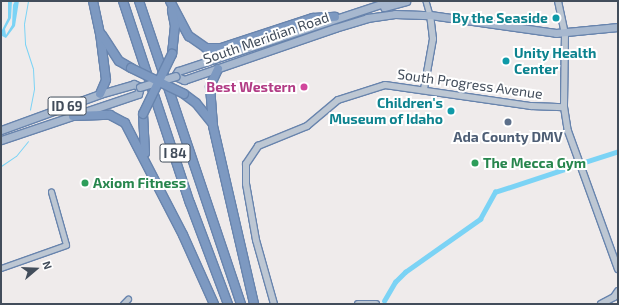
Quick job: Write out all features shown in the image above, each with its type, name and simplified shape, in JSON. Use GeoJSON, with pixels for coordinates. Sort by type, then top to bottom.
{"type":"FeatureCollection","features":[{"type":"Feature","properties":{"kind":"highway"},"geometry":{"type":"LineString","coordinates":[[93,1],[100,33],[106,80],[100,94]]}},
{"type":"Feature","properties":{"kind":"highway","name":"I 84"},"geometry":{"type":"LineString","coordinates":[[123,1],[190,203],[228,304]]}},
{"type":"Feature","properties":{"kind":"highway","name":"I 84"},"geometry":{"type":"LineString","coordinates":[[139,1],[241,304]]}},
{"type":"Feature","properties":{"kind":"highway"},"geometry":{"type":"LineString","coordinates":[[170,1],[189,36],[206,48],[221,48],[313,18],[335,17]]}},
{"type":"Feature","properties":{"kind":"highway"},"geometry":{"type":"LineString","coordinates":[[150,172],[143,146],[143,114],[157,82],[172,54],[175,26],[170,1]]}},
{"type":"Feature","properties":{"kind":"highway"},"geometry":{"type":"LineString","coordinates":[[100,33],[119,60],[157,82],[184,94],[196,103],[213,126]]}},
{"type":"Feature","properties":{"kind":"highway"},"geometry":{"type":"LineString","coordinates":[[218,69],[210,86],[213,126],[254,304]]}},
{"type":"Feature","properties":{"kind":"highway"},"geometry":{"type":"LineString","coordinates":[[73,116],[110,115],[125,123],[214,304]]}},
{"type":"Feature","properties":{"kind":"main road","name":"South Meridian Road"},"geometry":{"type":"LineString","coordinates":[[1,130],[100,94],[134,84],[140,87],[157,82],[175,76],[178,71],[335,17],[390,1]]}},
{"type":"Feature","properties":{"kind":"main road"},"geometry":{"type":"LineString","coordinates":[[335,28],[345,19],[406,1]]}},
{"type":"Feature","properties":{"kind":"main road","name":"South Meridian Road"},"geometry":{"type":"LineString","coordinates":[[175,76],[184,80],[335,28],[367,18],[395,14],[430,15],[533,31],[565,33],[618,27]]}},
{"type":"Feature","properties":{"kind":"main road","name":"South Meridian Road"},"geometry":{"type":"LineString","coordinates":[[1,140],[138,94],[140,87]]}},
{"type":"Feature","properties":{"kind":"street"},"geometry":{"type":"LineString","coordinates":[[424,89],[433,40],[430,15],[426,1]]}},
{"type":"Feature","properties":{"kind":"street"},"geometry":{"type":"LineString","coordinates":[[558,1],[565,33],[564,107],[568,131],[618,269]]}},
{"type":"Feature","properties":{"kind":"street","name":"South Progress Avenue"},"geometry":{"type":"LineString","coordinates":[[274,304],[247,198],[245,170],[250,154],[263,143],[308,126],[333,103],[348,96],[390,84],[531,106],[564,107]]}},
{"type":"Feature","properties":{"kind":"street"},"geometry":{"type":"LineString","coordinates":[[1,268],[66,245],[51,192]]}},
{"type":"Feature","properties":{"kind":"street"},"geometry":{"type":"LineString","coordinates":[[601,304],[614,297],[618,291]]}},
{"type":"Feature","properties":{"kind":"street"},"geometry":{"type":"LineString","coordinates":[[123,304],[128,299]]}},
{"type":"Feature","properties":{"kind":"street"},"geometry":{"type":"LineString","coordinates":[[358,304],[376,304]]}},
{"type":"Feature","properties":{"kind":"water"},"geometry":{"type":"Polygon","coordinates":[[[8,1],[12,1],[11,18],[5,29],[6,35],[12,25],[13,5],[15,1],[19,1],[15,26],[6,38],[2,36],[1,32],[8,18],[8,1]]]}},
{"type":"Feature","properties":{"kind":"waterway"},"geometry":{"type":"LineString","coordinates":[[28,1],[24,24],[25,44],[33,69],[34,89],[30,110]]}},
{"type":"Feature","properties":{"kind":"waterway"},"geometry":{"type":"LineString","coordinates":[[1,166],[16,156],[28,141]]}},
{"type":"Feature","properties":{"kind":"waterway"},"geometry":{"type":"LineString","coordinates":[[585,162],[618,151]]}},
{"type":"Feature","properties":{"kind":"waterway"},"geometry":{"type":"LineString","coordinates":[[384,301],[395,282],[405,272],[480,219],[495,192],[574,166]]}},
{"type":"Feature","properties":{"kind":"place","name":"By the Seaside"},"geometry":{"type":"Point","coordinates":[556,18]}},
{"type":"Feature","properties":{"kind":"place","name":"Unity Health Center"},"geometry":{"type":"Point","coordinates":[506,61]}},
{"type":"Feature","properties":{"kind":"place","name":"Best Western"},"geometry":{"type":"Point","coordinates":[304,87]}},
{"type":"Feature","properties":{"kind":"place","name":"Children's Museum of Idaho"},"geometry":{"type":"Point","coordinates":[451,111]}},
{"type":"Feature","properties":{"kind":"place","name":"Ada County DMV"},"geometry":{"type":"Point","coordinates":[508,122]}},
{"type":"Feature","properties":{"kind":"place","name":"The Mecca Gym"},"geometry":{"type":"Point","coordinates":[475,163]}},
{"type":"Feature","properties":{"kind":"place","name":"Axiom Fitness"},"geometry":{"type":"Point","coordinates":[85,183]}}]}
